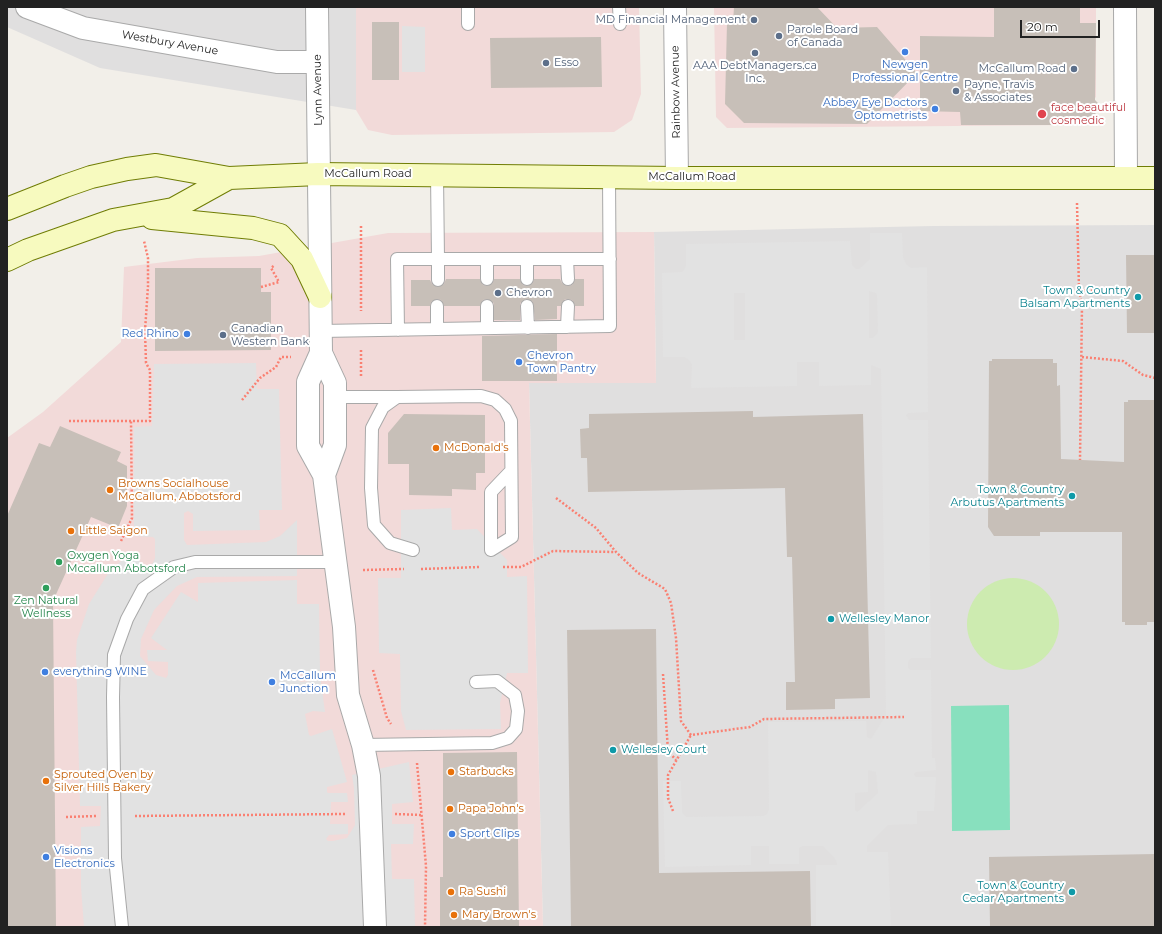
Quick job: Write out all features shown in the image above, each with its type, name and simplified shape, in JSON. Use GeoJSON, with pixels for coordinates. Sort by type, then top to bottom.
{"type":"FeatureCollection","features":[{"type":"Feature","properties":{"kind":"main road","name":"McCallum Road"},"geometry":{"type":"LineString","coordinates":[[7,209],[65,186],[126,169],[156,165],[229,178],[318,174],[677,178],[1155,178]]}},
{"type":"Feature","properties":{"kind":"main road","name":"McCallum Road"},"geometry":{"type":"LineString","coordinates":[[7,260],[28,250],[113,220],[173,209],[229,178]]}},
{"type":"Feature","properties":{"kind":"main road"},"geometry":{"type":"LineString","coordinates":[[139,216],[253,228],[280,235],[302,259],[320,296]]}},
{"type":"Feature","properties":{"kind":"street","name":"Westbury Avenue"},"geometry":{"type":"LineString","coordinates":[[27,7],[83,28],[277,62],[317,62]]}},
{"type":"Feature","properties":{"kind":"street","name":"Lynn Avenue"},"geometry":{"type":"LineString","coordinates":[[317,7],[321,353]]}},
{"type":"Feature","properties":{"kind":"street","name":"Rainbow Avenue"},"geometry":{"type":"LineString","coordinates":[[675,7],[677,178]]}},
{"type":"Feature","properties":{"kind":"street"},"geometry":{"type":"LineString","coordinates":[[1125,7],[1126,178]]}},
{"type":"Feature","properties":{"kind":"street"},"geometry":{"type":"LineString","coordinates":[[321,353],[335,383],[335,445],[324,474]]}},
{"type":"Feature","properties":{"kind":"street"},"geometry":{"type":"LineString","coordinates":[[321,353],[308,382],[308,446],[324,474],[344,627],[348,695],[364,745],[369,776],[375,927]]}},
{"type":"Feature","properties":{"kind":"lane"},"geometry":{"type":"LineString","coordinates":[[468,7],[468,24]]}},
{"type":"Feature","properties":{"kind":"lane"},"geometry":{"type":"LineString","coordinates":[[619,7],[620,24]]}},
{"type":"Feature","properties":{"kind":"lane"},"geometry":{"type":"LineString","coordinates":[[437,175],[438,280]]}},
{"type":"Feature","properties":{"kind":"lane"},"geometry":{"type":"LineString","coordinates":[[321,331],[610,326],[609,177]]}},
{"type":"Feature","properties":{"kind":"lane"},"geometry":{"type":"LineString","coordinates":[[527,258],[527,279]]}},
{"type":"Feature","properties":{"kind":"lane"},"geometry":{"type":"LineString","coordinates":[[398,330],[397,259],[610,259]]}},
{"type":"Feature","properties":{"kind":"lane"},"geometry":{"type":"LineString","coordinates":[[487,259],[487,279]]}},
{"type":"Feature","properties":{"kind":"lane"},"geometry":{"type":"LineString","coordinates":[[567,259],[568,279]]}},
{"type":"Feature","properties":{"kind":"lane"},"geometry":{"type":"LineString","coordinates":[[437,306],[437,329]]}},
{"type":"Feature","properties":{"kind":"lane"},"geometry":{"type":"LineString","coordinates":[[487,306],[487,328]]}},
{"type":"Feature","properties":{"kind":"lane"},"geometry":{"type":"LineString","coordinates":[[527,306],[528,328]]}},
{"type":"Feature","properties":{"kind":"lane"},"geometry":{"type":"LineString","coordinates":[[567,327],[568,306]]}},
{"type":"Feature","properties":{"kind":"lane"},"geometry":{"type":"LineString","coordinates":[[335,397],[481,396],[495,400],[505,409],[511,421],[510,471],[512,537],[491,550],[491,492],[510,471]]}},
{"type":"Feature","properties":{"kind":"lane"},"geometry":{"type":"LineString","coordinates":[[397,397],[383,407],[372,428],[371,496],[374,525],[390,543],[413,550]]}},
{"type":"Feature","properties":{"kind":"lane"},"geometry":{"type":"LineString","coordinates":[[122,927],[115,858],[113,697],[114,655],[127,619],[143,589],[174,567],[196,562],[336,562]]}},
{"type":"Feature","properties":{"kind":"lane"},"geometry":{"type":"LineString","coordinates":[[364,745],[492,743],[508,738],[516,729],[518,711],[515,695],[498,681],[476,682]]}},
{"type":"Feature","properties":{"kind":"path"},"geometry":{"type":"LineString","coordinates":[[1078,178],[1079,290],[1082,305],[1080,460]]}},
{"type":"Feature","properties":{"kind":"path"},"geometry":{"type":"LineString","coordinates":[[69,421],[150,421],[150,370],[146,363],[145,331],[148,258],[139,216]]}},
{"type":"Feature","properties":{"kind":"path"},"geometry":{"type":"LineString","coordinates":[[360,226],[362,397]]}},
{"type":"Feature","properties":{"kind":"path"},"geometry":{"type":"LineString","coordinates":[[261,287],[279,282],[275,274]]}},
{"type":"Feature","properties":{"kind":"path"},"geometry":{"type":"LineString","coordinates":[[1079,290],[1110,291],[1121,294]]}},
{"type":"Feature","properties":{"kind":"path"},"geometry":{"type":"LineString","coordinates":[[242,400],[260,378],[276,367],[281,357],[291,357]]}},
{"type":"Feature","properties":{"kind":"path"},"geometry":{"type":"LineString","coordinates":[[1082,357],[1123,361],[1143,375],[1155,378]]}},
{"type":"Feature","properties":{"kind":"path"},"geometry":{"type":"LineString","coordinates":[[121,541],[132,518],[131,421]]}},
{"type":"Feature","properties":{"kind":"path"},"geometry":{"type":"LineString","coordinates":[[556,498],[596,528],[616,552],[638,573],[665,589],[671,603],[676,638],[681,721],[690,735]]}},
{"type":"Feature","properties":{"kind":"path"},"geometry":{"type":"LineString","coordinates":[[498,567],[521,566],[534,562],[553,551],[616,552]]}},
{"type":"Feature","properties":{"kind":"path"},"geometry":{"type":"LineString","coordinates":[[362,563],[363,578]]}},
{"type":"Feature","properties":{"kind":"path"},"geometry":{"type":"LineString","coordinates":[[414,569],[483,567]]}},
{"type":"Feature","properties":{"kind":"path"},"geometry":{"type":"LineString","coordinates":[[362,570],[406,569]]}},
{"type":"Feature","properties":{"kind":"path"},"geometry":{"type":"LineString","coordinates":[[373,669],[387,718],[416,761],[426,866],[425,927]]}},
{"type":"Feature","properties":{"kind":"path"},"geometry":{"type":"LineString","coordinates":[[663,674],[668,751],[676,760]]}},
{"type":"Feature","properties":{"kind":"path"},"geometry":{"type":"LineString","coordinates":[[690,735],[750,727],[764,718],[904,717]]}},
{"type":"Feature","properties":{"kind":"path"},"geometry":{"type":"LineString","coordinates":[[673,811],[668,798],[668,776],[690,735]]}},
{"type":"Feature","properties":{"kind":"path"},"geometry":{"type":"LineString","coordinates":[[66,817],[371,814],[422,815]]}},
{"type":"Feature","properties":{"kind":"shaded area"},"geometry":{"type":"Polygon","coordinates":[[[7,7],[356,7],[356,110],[100,68],[7,27],[7,7]]]}},
{"type":"Feature","properties":{"kind":"shaded area","name":"Esso"},"geometry":{"type":"Polygon","coordinates":[[[356,7],[639,7],[641,94],[632,120],[614,132],[392,135],[368,130],[356,110],[356,7]]]}},
{"type":"Feature","properties":{"kind":"shaded area","name":"Newgen Professional Centre"},"geometry":{"type":"Polygon","coordinates":[[[714,7],[1096,7],[1096,97],[1069,125],[727,128],[716,117],[714,7]]]}},
{"type":"Feature","properties":{"kind":"shaded area"},"geometry":{"type":"Polygon","coordinates":[[[402,26],[425,27],[425,72],[402,72],[402,26]]]}},
{"type":"Feature","properties":{"kind":"shaded area"},"geometry":{"type":"Polygon","coordinates":[[[1155,225],[1155,927],[543,927],[529,383],[656,383],[654,232],[933,226],[1155,225]]]}},
{"type":"Feature","properties":{"kind":"shaded area","name":"McCallum Junction"},"geometry":{"type":"Polygon","coordinates":[[[654,232],[656,383],[529,383],[543,927],[7,927],[7,438],[43,412],[121,342],[124,267],[197,258],[259,256],[388,233],[654,232]]]}},
{"type":"Feature","properties":{"kind":"shaded area"},"geometry":{"type":"Polygon","coordinates":[[[870,233],[902,233],[903,257],[906,264],[911,268],[927,267],[928,412],[909,413],[906,415],[909,420],[928,420],[931,658],[911,658],[908,662],[908,668],[911,670],[931,670],[932,758],[935,758],[936,770],[916,772],[914,774],[916,777],[936,777],[934,811],[917,811],[917,824],[888,825],[867,846],[867,852],[888,852],[891,927],[816,927],[816,865],[837,865],[836,860],[823,846],[803,846],[799,848],[799,864],[769,864],[769,846],[751,846],[751,865],[665,867],[663,781],[681,781],[682,812],[686,817],[763,816],[767,814],[769,809],[768,722],[866,721],[867,737],[871,739],[886,715],[881,369],[871,365],[871,385],[819,386],[819,362],[797,362],[797,386],[691,388],[692,365],[689,360],[684,357],[663,357],[662,273],[682,272],[684,270],[686,265],[686,244],[850,241],[852,265],[856,269],[859,269],[870,259],[870,233]],[[869,291],[869,338],[873,338],[878,332],[877,296],[876,293],[869,291]],[[734,293],[734,340],[745,340],[745,293],[734,293]],[[868,770],[868,792],[855,793],[855,810],[857,812],[878,793],[876,772],[868,770]]]}},
{"type":"Feature","properties":{"kind":"shaded area"},"geometry":{"type":"Polygon","coordinates":[[[256,363],[257,389],[279,389],[282,510],[259,510],[260,530],[193,531],[193,514],[188,511],[184,513],[184,540],[187,545],[266,542],[280,536],[297,520],[297,576],[197,577],[177,586],[154,610],[141,639],[140,656],[156,675],[166,678],[168,675],[168,662],[148,661],[147,650],[167,650],[151,638],[181,592],[198,602],[198,583],[297,580],[297,604],[319,604],[320,673],[300,673],[297,676],[298,680],[301,682],[311,681],[320,675],[325,712],[313,711],[305,714],[309,735],[311,736],[332,729],[347,782],[327,787],[327,792],[347,793],[348,802],[331,802],[330,824],[348,824],[348,834],[329,835],[326,839],[328,841],[333,841],[347,838],[355,825],[354,788],[352,775],[409,762],[413,802],[392,804],[392,824],[414,824],[413,844],[391,844],[392,879],[414,879],[415,927],[84,927],[81,887],[81,827],[100,826],[101,806],[80,806],[76,652],[77,640],[89,604],[109,572],[131,552],[146,567],[153,563],[155,558],[155,539],[153,537],[134,536],[134,427],[152,426],[154,364],[256,363]]]}},
{"type":"Feature","properties":{"kind":"shaded area"},"geometry":{"type":"Polygon","coordinates":[[[451,508],[452,530],[477,529],[507,560],[507,577],[527,576],[528,673],[507,673],[500,703],[501,729],[406,730],[401,711],[400,654],[379,653],[378,578],[401,578],[401,510],[451,508]]]}},
{"type":"Feature","properties":{"kind":"green space"},"geometry":{"type":"Polygon","coordinates":[[[1013,578],[1031,581],[1046,591],[1056,606],[1059,624],[1056,642],[1046,657],[1031,667],[1013,670],[995,667],[980,657],[970,642],[967,624],[970,606],[980,591],[995,581],[1013,578]]]}},
{"type":"Feature","properties":{"kind":"green space"},"geometry":{"type":"Polygon","coordinates":[[[1009,705],[1010,830],[952,831],[951,706],[1009,705]]]}},
{"type":"Feature","properties":{"kind":"building"},"geometry":{"type":"Polygon","coordinates":[[[734,7],[817,7],[837,28],[877,27],[917,73],[867,124],[744,123],[725,104],[727,23],[733,23],[734,7]]]}},
{"type":"Feature","properties":{"kind":"building"},"geometry":{"type":"Polygon","coordinates":[[[994,7],[1080,7],[1080,23],[1096,23],[1095,100],[1102,107],[1084,125],[961,125],[960,112],[920,111],[920,36],[994,37],[994,7]]]}},
{"type":"Feature","properties":{"kind":"building"},"geometry":{"type":"Polygon","coordinates":[[[372,22],[399,22],[399,80],[372,80],[372,22]]]}},
{"type":"Feature","properties":{"kind":"building","name":"Esso"},"geometry":{"type":"Polygon","coordinates":[[[601,37],[602,87],[491,88],[490,38],[601,37]]]}},
{"type":"Feature","properties":{"kind":"building","name":"Town & Country Balsam Apartments"},"geometry":{"type":"Polygon","coordinates":[[[1126,255],[1155,255],[1155,333],[1127,333],[1126,255]]]}},
{"type":"Feature","properties":{"kind":"building"},"geometry":{"type":"Polygon","coordinates":[[[155,268],[261,268],[261,292],[271,292],[271,350],[155,351],[155,268]]]}},
{"type":"Feature","properties":{"kind":"building","name":"Chevron"},"geometry":{"type":"Polygon","coordinates":[[[446,279],[480,279],[483,285],[487,286],[493,283],[494,279],[520,279],[523,285],[527,286],[533,283],[534,279],[560,279],[562,283],[568,286],[572,285],[575,279],[584,279],[584,306],[575,306],[572,300],[565,299],[561,306],[557,306],[557,319],[535,320],[533,302],[526,299],[520,303],[520,320],[494,320],[494,303],[487,299],[483,300],[480,306],[444,306],[441,300],[437,299],[431,302],[430,306],[411,306],[411,280],[430,280],[432,284],[438,287],[444,284],[446,279]]]}},
{"type":"Feature","properties":{"kind":"building","name":"Chevron Town Pantry"},"geometry":{"type":"Polygon","coordinates":[[[557,334],[557,381],[482,381],[482,336],[557,334]]]}},
{"type":"Feature","properties":{"kind":"building","name":"Town & Country Arbutus Apartments"},"geometry":{"type":"Polygon","coordinates":[[[992,359],[1053,359],[1053,363],[1057,363],[1057,386],[1060,385],[1061,459],[1124,462],[1124,402],[1128,402],[1128,400],[1155,400],[1155,622],[1147,622],[1147,625],[1125,625],[1125,622],[1122,622],[1122,532],[1040,532],[1040,536],[994,536],[988,527],[989,361],[992,361],[992,359]]]}},
{"type":"Feature","properties":{"kind":"building","name":"Wellesley Manor"},"geometry":{"type":"Polygon","coordinates":[[[753,411],[753,417],[863,414],[870,698],[835,699],[835,709],[786,710],[786,682],[795,682],[792,557],[787,557],[785,488],[588,492],[587,458],[581,458],[580,429],[589,428],[589,414],[753,411]]]}},
{"type":"Feature","properties":{"kind":"building","name":"McDonald's"},"geometry":{"type":"Polygon","coordinates":[[[404,414],[485,415],[485,473],[476,473],[476,490],[452,489],[452,496],[409,495],[409,464],[388,464],[388,433],[404,414]]]}},
{"type":"Feature","properties":{"kind":"building"},"geometry":{"type":"Polygon","coordinates":[[[60,426],[121,452],[117,461],[127,466],[127,506],[118,528],[91,517],[53,601],[56,927],[7,927],[7,516],[39,443],[50,447],[60,426]]]}},
{"type":"Feature","properties":{"kind":"building","name":"Wellesley Court"},"geometry":{"type":"Polygon","coordinates":[[[656,629],[659,873],[810,871],[811,927],[571,927],[567,630],[656,629]]]}},
{"type":"Feature","properties":{"kind":"building"},"geometry":{"type":"Polygon","coordinates":[[[517,752],[519,927],[440,927],[440,877],[443,877],[443,753],[517,752]]]}},
{"type":"Feature","properties":{"kind":"building","name":"Town & Country Cedar Apartments"},"geometry":{"type":"Polygon","coordinates":[[[1155,854],[1155,927],[990,927],[989,857],[1155,854]]]}},
{"type":"Feature","properties":{"kind":"place","name":"MD Financial Management"},"geometry":{"type":"Point","coordinates":[754,20]}},
{"type":"Feature","properties":{"kind":"place","name":"Parole Board of Canada"},"geometry":{"type":"Point","coordinates":[779,36]}},
{"type":"Feature","properties":{"kind":"place","name":"Newgen Professional Centre"},"geometry":{"type":"Point","coordinates":[905,52]}},
{"type":"Feature","properties":{"kind":"place","name":"AAA DebtManagers.ca Inc."},"geometry":{"type":"Point","coordinates":[755,53]}},
{"type":"Feature","properties":{"kind":"place","name":"Esso"},"geometry":{"type":"Point","coordinates":[546,63]}},
{"type":"Feature","properties":{"kind":"place","name":"McCallum Road"},"geometry":{"type":"Point","coordinates":[1074,69]}},
{"type":"Feature","properties":{"kind":"place","name":"Payne, Travis & Associates"},"geometry":{"type":"Point","coordinates":[956,91]}},
{"type":"Feature","properties":{"kind":"place","name":"Abbey Eye Doctors Optometrists"},"geometry":{"type":"Point","coordinates":[935,109]}},
{"type":"Feature","properties":{"kind":"place","name":"face beautiful cosmedic"},"geometry":{"type":"Point","coordinates":[1042,114]}},
{"type":"Feature","properties":{"kind":"place","name":"Chevron"},"geometry":{"type":"Point","coordinates":[498,293]}},
{"type":"Feature","properties":{"kind":"place","name":"Town & Country Balsam Apartments"},"geometry":{"type":"Point","coordinates":[1138,297]}},
{"type":"Feature","properties":{"kind":"place","name":"Red Rhino"},"geometry":{"type":"Point","coordinates":[187,334]}},
{"type":"Feature","properties":{"kind":"place","name":"Canadian Western Bank"},"geometry":{"type":"Point","coordinates":[223,335]}},
{"type":"Feature","properties":{"kind":"place","name":"Chevron Town Pantry"},"geometry":{"type":"Point","coordinates":[519,362]}},
{"type":"Feature","properties":{"kind":"place","name":"McDonald's"},"geometry":{"type":"Point","coordinates":[436,448]}},
{"type":"Feature","properties":{"kind":"place","name":"Browns Socialhouse McCallum, Abbotsford"},"geometry":{"type":"Point","coordinates":[110,490]}},
{"type":"Feature","properties":{"kind":"place","name":"Town & Country Arbutus Apartments"},"geometry":{"type":"Point","coordinates":[1072,496]}},
{"type":"Feature","properties":{"kind":"place","name":"Little Saigon"},"geometry":{"type":"Point","coordinates":[71,531]}},
{"type":"Feature","properties":{"kind":"place","name":"Oxygen Yoga Mccallum Abbotsford"},"geometry":{"type":"Point","coordinates":[59,562]}},
{"type":"Feature","properties":{"kind":"place","name":"Zen Natural Wellness"},"geometry":{"type":"Point","coordinates":[46,588]}},
{"type":"Feature","properties":{"kind":"place","name":"Wellesley Manor"},"geometry":{"type":"Point","coordinates":[831,619]}},
{"type":"Feature","properties":{"kind":"place","name":"everything WINE"},"geometry":{"type":"Point","coordinates":[45,672]}},
{"type":"Feature","properties":{"kind":"place","name":"McCallum Junction"},"geometry":{"type":"Point","coordinates":[272,682]}},
{"type":"Feature","properties":{"kind":"place","name":"Wellesley Court"},"geometry":{"type":"Point","coordinates":[613,750]}},
{"type":"Feature","properties":{"kind":"place","name":"Starbucks"},"geometry":{"type":"Point","coordinates":[451,772]}},
{"type":"Feature","properties":{"kind":"place","name":"Sprouted Oven by Silver Hills Bakery"},"geometry":{"type":"Point","coordinates":[46,781]}},
{"type":"Feature","properties":{"kind":"place","name":"Papa John's"},"geometry":{"type":"Point","coordinates":[450,809]}},
{"type":"Feature","properties":{"kind":"place","name":"Sport Clips"},"geometry":{"type":"Point","coordinates":[452,834]}},
{"type":"Feature","properties":{"kind":"place","name":"Visions Electronics"},"geometry":{"type":"Point","coordinates":[46,857]}},
{"type":"Feature","properties":{"kind":"place","name":"Ra Sushi"},"geometry":{"type":"Point","coordinates":[451,892]}},
{"type":"Feature","properties":{"kind":"place","name":"Town & Country Cedar Apartments"},"geometry":{"type":"Point","coordinates":[1072,892]}},
{"type":"Feature","properties":{"kind":"place","name":"Mary Brown's"},"geometry":{"type":"Point","coordinates":[454,915]}}]}
